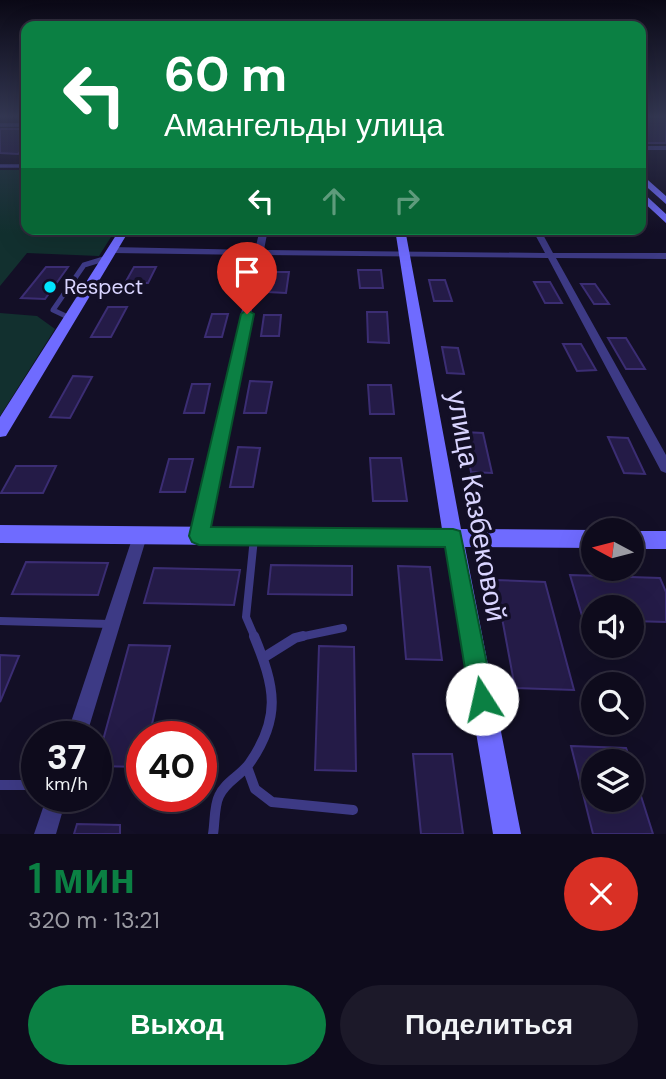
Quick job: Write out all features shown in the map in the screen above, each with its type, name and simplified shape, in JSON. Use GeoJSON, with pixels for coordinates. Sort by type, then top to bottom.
{"type":"FeatureCollection","features":[{"type":"Feature","properties":{"kind":"street"},"geometry":{"type":"LineString","coordinates":[[646,182],[666,201]]}},
{"type":"Feature","properties":{"kind":"street"},"geometry":{"type":"LineString","coordinates":[[646,199],[666,220]]}},
{"type":"Feature","properties":{"kind":"street"},"geometry":{"type":"LineString","coordinates":[[0,431],[121,235]]}},
{"type":"Feature","properties":{"kind":"street"},"geometry":{"type":"LineString","coordinates":[[199,536],[263,235]]}},
{"type":"Feature","properties":{"kind":"street","name":"улица Казбековой"},"geometry":{"type":"LineString","coordinates":[[401,235],[507,834]]}},
{"type":"Feature","properties":{"kind":"street"},"geometry":{"type":"LineString","coordinates":[[539,235],[666,467]]}},
{"type":"Feature","properties":{"kind":"street"},"geometry":{"type":"LineString","coordinates":[[110,254],[666,256]]}},
{"type":"Feature","properties":{"kind":"street"},"geometry":{"type":"LineString","coordinates":[[0,534],[581,539]]}},
{"type":"Feature","properties":{"kind":"street"},"geometry":{"type":"LineString","coordinates":[[81,721],[140,536]]}},
{"type":"Feature","properties":{"kind":"street"},"geometry":{"type":"LineString","coordinates":[[644,540],[666,540]]}},
{"type":"Feature","properties":{"kind":"street"},"geometry":{"type":"LineString","coordinates":[[44,834],[52,812]]}},
{"type":"Feature","properties":{"kind":"lane"},"geometry":{"type":"LineString","coordinates":[[0,166],[21,166]]}},
{"type":"Feature","properties":{"kind":"lane"},"geometry":{"type":"LineString","coordinates":[[213,834],[218,797],[229,782],[247,767],[265,737],[274,707],[269,673],[246,617],[254,536]]}},
{"type":"Feature","properties":{"kind":"lane"},"geometry":{"type":"LineString","coordinates":[[0,621],[112,624]]}},
{"type":"Feature","properties":{"kind":"lane"},"geometry":{"type":"LineString","coordinates":[[264,658],[295,638],[343,628]]}},
{"type":"Feature","properties":{"kind":"lane"},"geometry":{"type":"LineString","coordinates":[[247,767],[255,789],[272,802],[353,810]]}},
{"type":"Feature","properties":{"kind":"lane"},"geometry":{"type":"LineString","coordinates":[[0,785],[21,785]]}},
{"type":"Feature","properties":{"kind":"green space"},"geometry":{"type":"Polygon","coordinates":[[[0,170],[21,170],[21,235],[112,235],[99,256],[27,253],[0,286],[0,170]]]}},
{"type":"Feature","properties":{"kind":"green space"},"geometry":{"type":"Polygon","coordinates":[[[0,313],[37,316],[55,329],[0,416],[0,313]]]}},
{"type":"Feature","properties":{"kind":"building"},"geometry":{"type":"Polygon","coordinates":[[[46,267],[68,267],[45,299],[21,298],[46,267]]]}},
{"type":"Feature","properties":{"kind":"building"},"geometry":{"type":"Polygon","coordinates":[[[134,267],[156,267],[148,283],[125,283],[134,267]]]}},
{"type":"Feature","properties":{"kind":"building"},"geometry":{"type":"Polygon","coordinates":[[[358,270],[381,270],[383,288],[360,288],[358,270]]]}},
{"type":"Feature","properties":{"kind":"building"},"geometry":{"type":"Polygon","coordinates":[[[273,272],[289,272],[286,293],[268,292],[273,272]]]}},
{"type":"Feature","properties":{"kind":"building"},"geometry":{"type":"Polygon","coordinates":[[[429,280],[445,280],[452,301],[434,301],[429,280]]]}},
{"type":"Feature","properties":{"kind":"building"},"geometry":{"type":"Polygon","coordinates":[[[534,282],[550,282],[562,303],[545,303],[534,282]]]}},
{"type":"Feature","properties":{"kind":"building"},"geometry":{"type":"Polygon","coordinates":[[[581,284],[595,284],[609,304],[594,304],[581,284]]]}},
{"type":"Feature","properties":{"kind":"building"},"geometry":{"type":"Polygon","coordinates":[[[108,307],[127,307],[111,337],[91,337],[108,307]]]}},
{"type":"Feature","properties":{"kind":"building"},"geometry":{"type":"Polygon","coordinates":[[[367,312],[387,312],[389,343],[368,342],[367,312]]]}},
{"type":"Feature","properties":{"kind":"building"},"geometry":{"type":"Polygon","coordinates":[[[212,314],[228,314],[222,337],[205,337],[212,314]]]}},
{"type":"Feature","properties":{"kind":"building"},"geometry":{"type":"Polygon","coordinates":[[[264,315],[281,315],[279,336],[261,336],[264,315]]]}},
{"type":"Feature","properties":{"kind":"building"},"geometry":{"type":"Polygon","coordinates":[[[608,338],[626,338],[645,369],[626,369],[608,338]]]}},
{"type":"Feature","properties":{"kind":"building"},"geometry":{"type":"Polygon","coordinates":[[[563,344],[581,344],[596,370],[577,371],[563,344]]]}},
{"type":"Feature","properties":{"kind":"building"},"geometry":{"type":"Polygon","coordinates":[[[442,347],[458,348],[464,374],[447,373],[442,347]]]}},
{"type":"Feature","properties":{"kind":"building"},"geometry":{"type":"Polygon","coordinates":[[[73,376],[92,377],[70,418],[50,417],[73,376]]]}},
{"type":"Feature","properties":{"kind":"building"},"geometry":{"type":"Polygon","coordinates":[[[250,381],[272,382],[266,413],[244,413],[250,381]]]}},
{"type":"Feature","properties":{"kind":"building"},"geometry":{"type":"Polygon","coordinates":[[[192,384],[210,384],[204,413],[184,413],[192,384]]]}},
{"type":"Feature","properties":{"kind":"building"},"geometry":{"type":"Polygon","coordinates":[[[368,385],[391,385],[394,414],[370,414],[368,385]]]}},
{"type":"Feature","properties":{"kind":"building"},"geometry":{"type":"Polygon","coordinates":[[[463,432],[483,433],[492,473],[471,472],[463,432]]]}},
{"type":"Feature","properties":{"kind":"building"},"geometry":{"type":"Polygon","coordinates":[[[608,437],[628,438],[645,474],[624,473],[608,437]]]}},
{"type":"Feature","properties":{"kind":"building"},"geometry":{"type":"Polygon","coordinates":[[[238,447],[260,448],[253,487],[230,487],[238,447]]]}},
{"type":"Feature","properties":{"kind":"building"},"geometry":{"type":"Polygon","coordinates":[[[370,458],[401,458],[407,501],[373,501],[370,458]]]}},
{"type":"Feature","properties":{"kind":"building"},"geometry":{"type":"Polygon","coordinates":[[[169,459],[193,459],[185,492],[160,492],[169,459]]]}},
{"type":"Feature","properties":{"kind":"building"},"geometry":{"type":"Polygon","coordinates":[[[16,466],[56,466],[43,493],[1,493],[16,466]]]}},
{"type":"Feature","properties":{"kind":"building"},"geometry":{"type":"Polygon","coordinates":[[[26,562],[108,563],[98,595],[12,594],[26,562]]]}},
{"type":"Feature","properties":{"kind":"building"},"geometry":{"type":"Polygon","coordinates":[[[271,565],[352,566],[352,595],[268,594],[271,565]]]}},
{"type":"Feature","properties":{"kind":"building"},"geometry":{"type":"Polygon","coordinates":[[[398,566],[430,567],[442,660],[406,659],[398,566]]]}},
{"type":"Feature","properties":{"kind":"building"},"geometry":{"type":"Polygon","coordinates":[[[154,568],[240,570],[234,605],[144,603],[154,568]]]}},
{"type":"Feature","properties":{"kind":"building"},"geometry":{"type":"Polygon","coordinates":[[[570,575],[581,575],[581,581],[644,581],[644,577],[660,578],[666,592],[666,622],[644,621],[644,595],[581,595],[581,612],[570,575]]]}},
{"type":"Feature","properties":{"kind":"building"},"geometry":{"type":"Polygon","coordinates":[[[495,580],[545,582],[574,690],[515,688],[495,580]]]}},
{"type":"Feature","properties":{"kind":"building"},"geometry":{"type":"Polygon","coordinates":[[[129,645],[170,646],[153,721],[126,721],[126,767],[112,766],[112,721],[108,721],[129,645]]]}},
{"type":"Feature","properties":{"kind":"building"},"geometry":{"type":"Polygon","coordinates":[[[319,646],[354,647],[356,771],[315,770],[319,646]]]}},
{"type":"Feature","properties":{"kind":"building"},"geometry":{"type":"Polygon","coordinates":[[[0,655],[19,656],[0,702],[0,655]]]}},
{"type":"Feature","properties":{"kind":"building"},"geometry":{"type":"Polygon","coordinates":[[[571,746],[626,748],[581,749],[581,786],[571,746]]]}},
{"type":"Feature","properties":{"kind":"building"},"geometry":{"type":"Polygon","coordinates":[[[413,754],[452,754],[463,834],[421,834],[413,754]]]}},
{"type":"Feature","properties":{"kind":"building"},"geometry":{"type":"Polygon","coordinates":[[[644,806],[653,834],[593,834],[588,812],[644,812],[644,806]]]}},
{"type":"Feature","properties":{"kind":"building"},"geometry":{"type":"Polygon","coordinates":[[[77,824],[120,825],[120,834],[74,834],[77,824]]]}},
{"type":"Feature","properties":{"kind":"place","name":"Respect"},"geometry":{"type":"Point","coordinates":[50,287]}},
{"type":"Feature","properties":{"kind":"route"},"geometry":{"type":"LineString","coordinates":[[247,314],[199,536],[453,538],[482,699]]}}]}
